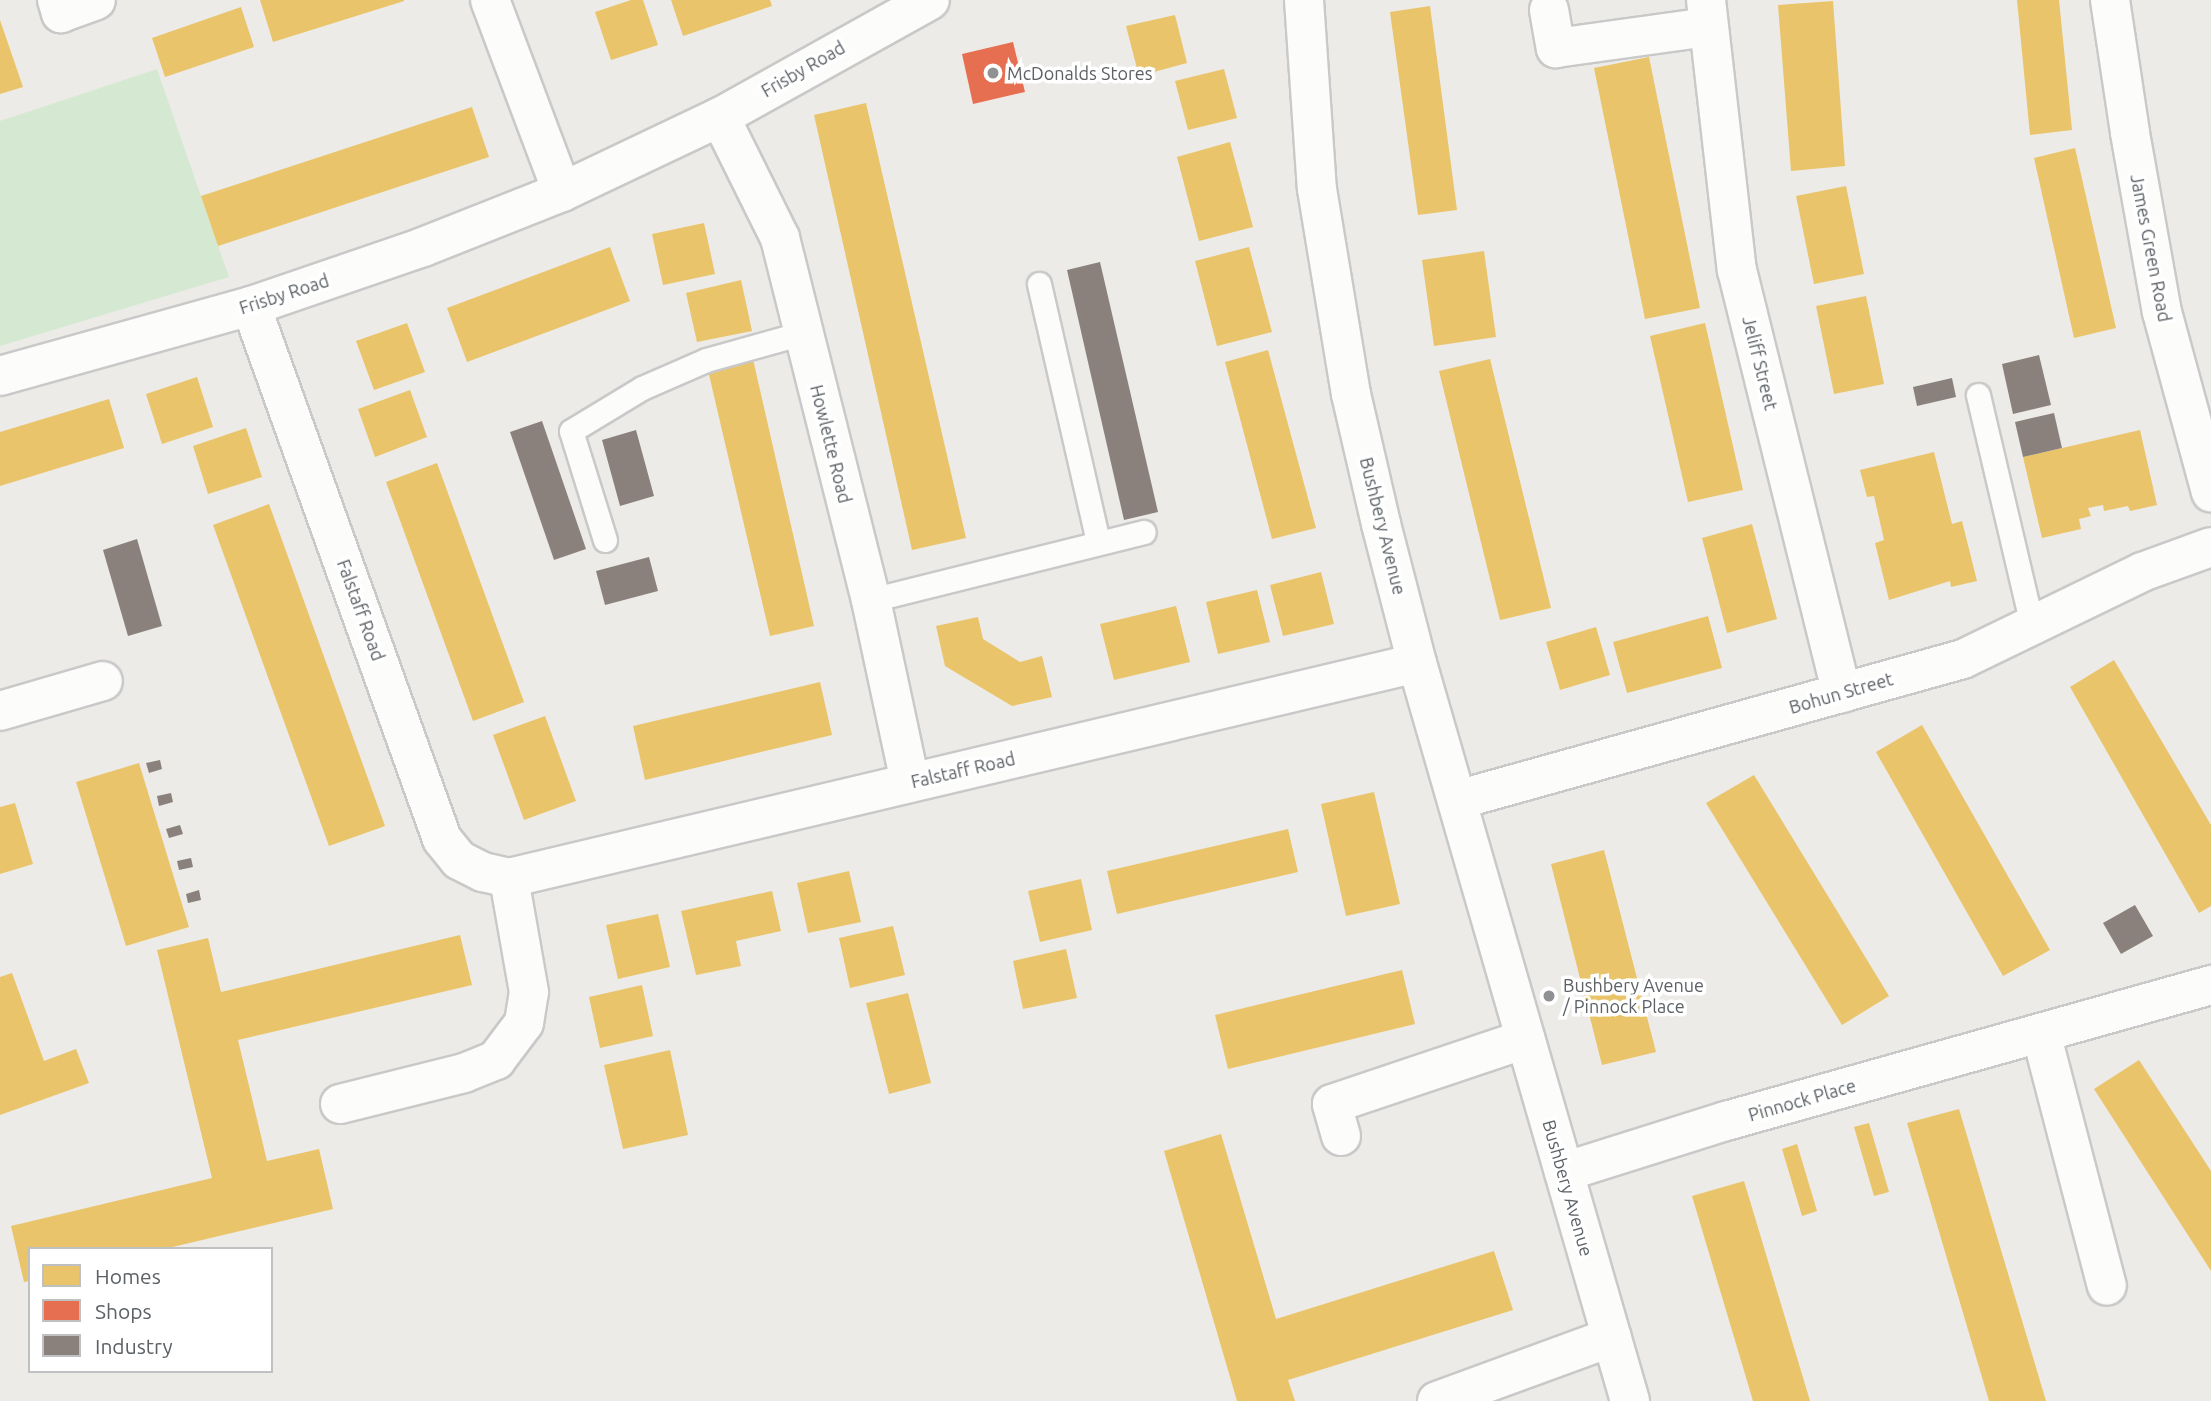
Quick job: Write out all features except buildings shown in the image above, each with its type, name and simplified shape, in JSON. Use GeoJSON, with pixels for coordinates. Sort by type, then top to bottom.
{"type":"FeatureCollection","features":[{"type":"Feature","properties":{"kind":"street"},"geometry":{"type":"LineString","coordinates":[[57,0],[61,13],[96,0]]}},
{"type":"Feature","properties":{"kind":"street"},"geometry":{"type":"LineString","coordinates":[[490,0],[562,192]]}},
{"type":"Feature","properties":{"kind":"street","name":"Frisby Road"},"geometry":{"type":"LineString","coordinates":[[0,376],[251,306],[423,247],[562,192],[720,117],[930,0]]}},
{"type":"Feature","properties":{"kind":"street","name":"Bushbery Avenue"},"geometry":{"type":"LineString","coordinates":[[1304,0],[1317,189],[1332,289],[1372,485],[1417,663],[1630,1401]]}},
{"type":"Feature","properties":{"kind":"street","name":"James Green Road"},"geometry":{"type":"LineString","coordinates":[[2110,0],[2130,133],[2162,312],[2211,492]]}},
{"type":"Feature","properties":{"kind":"street","name":"Jeliff Street"},"geometry":{"type":"LineString","coordinates":[[1549,10],[1556,48],[1707,13],[1737,270],[1842,694]]}},
{"type":"Feature","properties":{"kind":"street","name":"Howlette Road"},"geometry":{"type":"LineString","coordinates":[[720,117],[780,238],[871,600],[910,782]]}},
{"type":"Feature","properties":{"kind":"street","name":"Falstaff Road"},"geometry":{"type":"LineString","coordinates":[[251,306],[442,839],[459,860],[483,872],[509,878],[1417,663]]}},
{"type":"Feature","properties":{"kind":"street","name":"Bohun Street"},"geometry":{"type":"LineString","coordinates":[[1457,800],[1962,659],[2142,572],[2211,547]]}},
{"type":"Feature","properties":{"kind":"street"},"geometry":{"type":"LineString","coordinates":[[0,711],[103,681]]}},
{"type":"Feature","properties":{"kind":"street"},"geometry":{"type":"LineString","coordinates":[[340,1104],[464,1073],[496,1060],[524,1023],[529,992],[509,878]]}},
{"type":"Feature","properties":{"kind":"street","name":"Pinnock Place"},"geometry":{"type":"LineString","coordinates":[[1564,1172],[1726,1121],[2211,985]]}},
{"type":"Feature","properties":{"kind":"street"},"geometry":{"type":"LineString","coordinates":[[2041,1033],[2107,1286]]}},
{"type":"Feature","properties":{"kind":"street"},"geometry":{"type":"LineString","coordinates":[[1341,1136],[1332,1104],[1525,1039]]}},
{"type":"Feature","properties":{"kind":"street"},"geometry":{"type":"LineString","coordinates":[[1437,1401],[1612,1337]]}},
{"type":"Feature","properties":{"kind":"lane"},"geometry":{"type":"LineString","coordinates":[[1039,284],[1098,542]]}},
{"type":"Feature","properties":{"kind":"lane"},"geometry":{"type":"LineString","coordinates":[[606,540],[571,430],[642,388],[706,360],[803,333]]}},
{"type":"Feature","properties":{"kind":"lane"},"geometry":{"type":"LineString","coordinates":[[1978,395],[2032,625]]}},
{"type":"Feature","properties":{"kind":"lane"},"geometry":{"type":"LineString","coordinates":[[871,600],[1144,532]]}},
{"type":"Feature","properties":{"kind":"green space"},"geometry":{"type":"Polygon","coordinates":[[[157,69],[229,277],[0,346],[0,121],[157,69]]]}},
{"type":"Feature","properties":{"kind":"place","name":"McDonalds Stores"},"geometry":{"type":"Point","coordinates":[993,73]}},
{"type":"Feature","properties":{"kind":"place","name":"Bushbery Avenue / Pinnock Place"},"geometry":{"type":"Point","coordinates":[1549,996]}}]}
